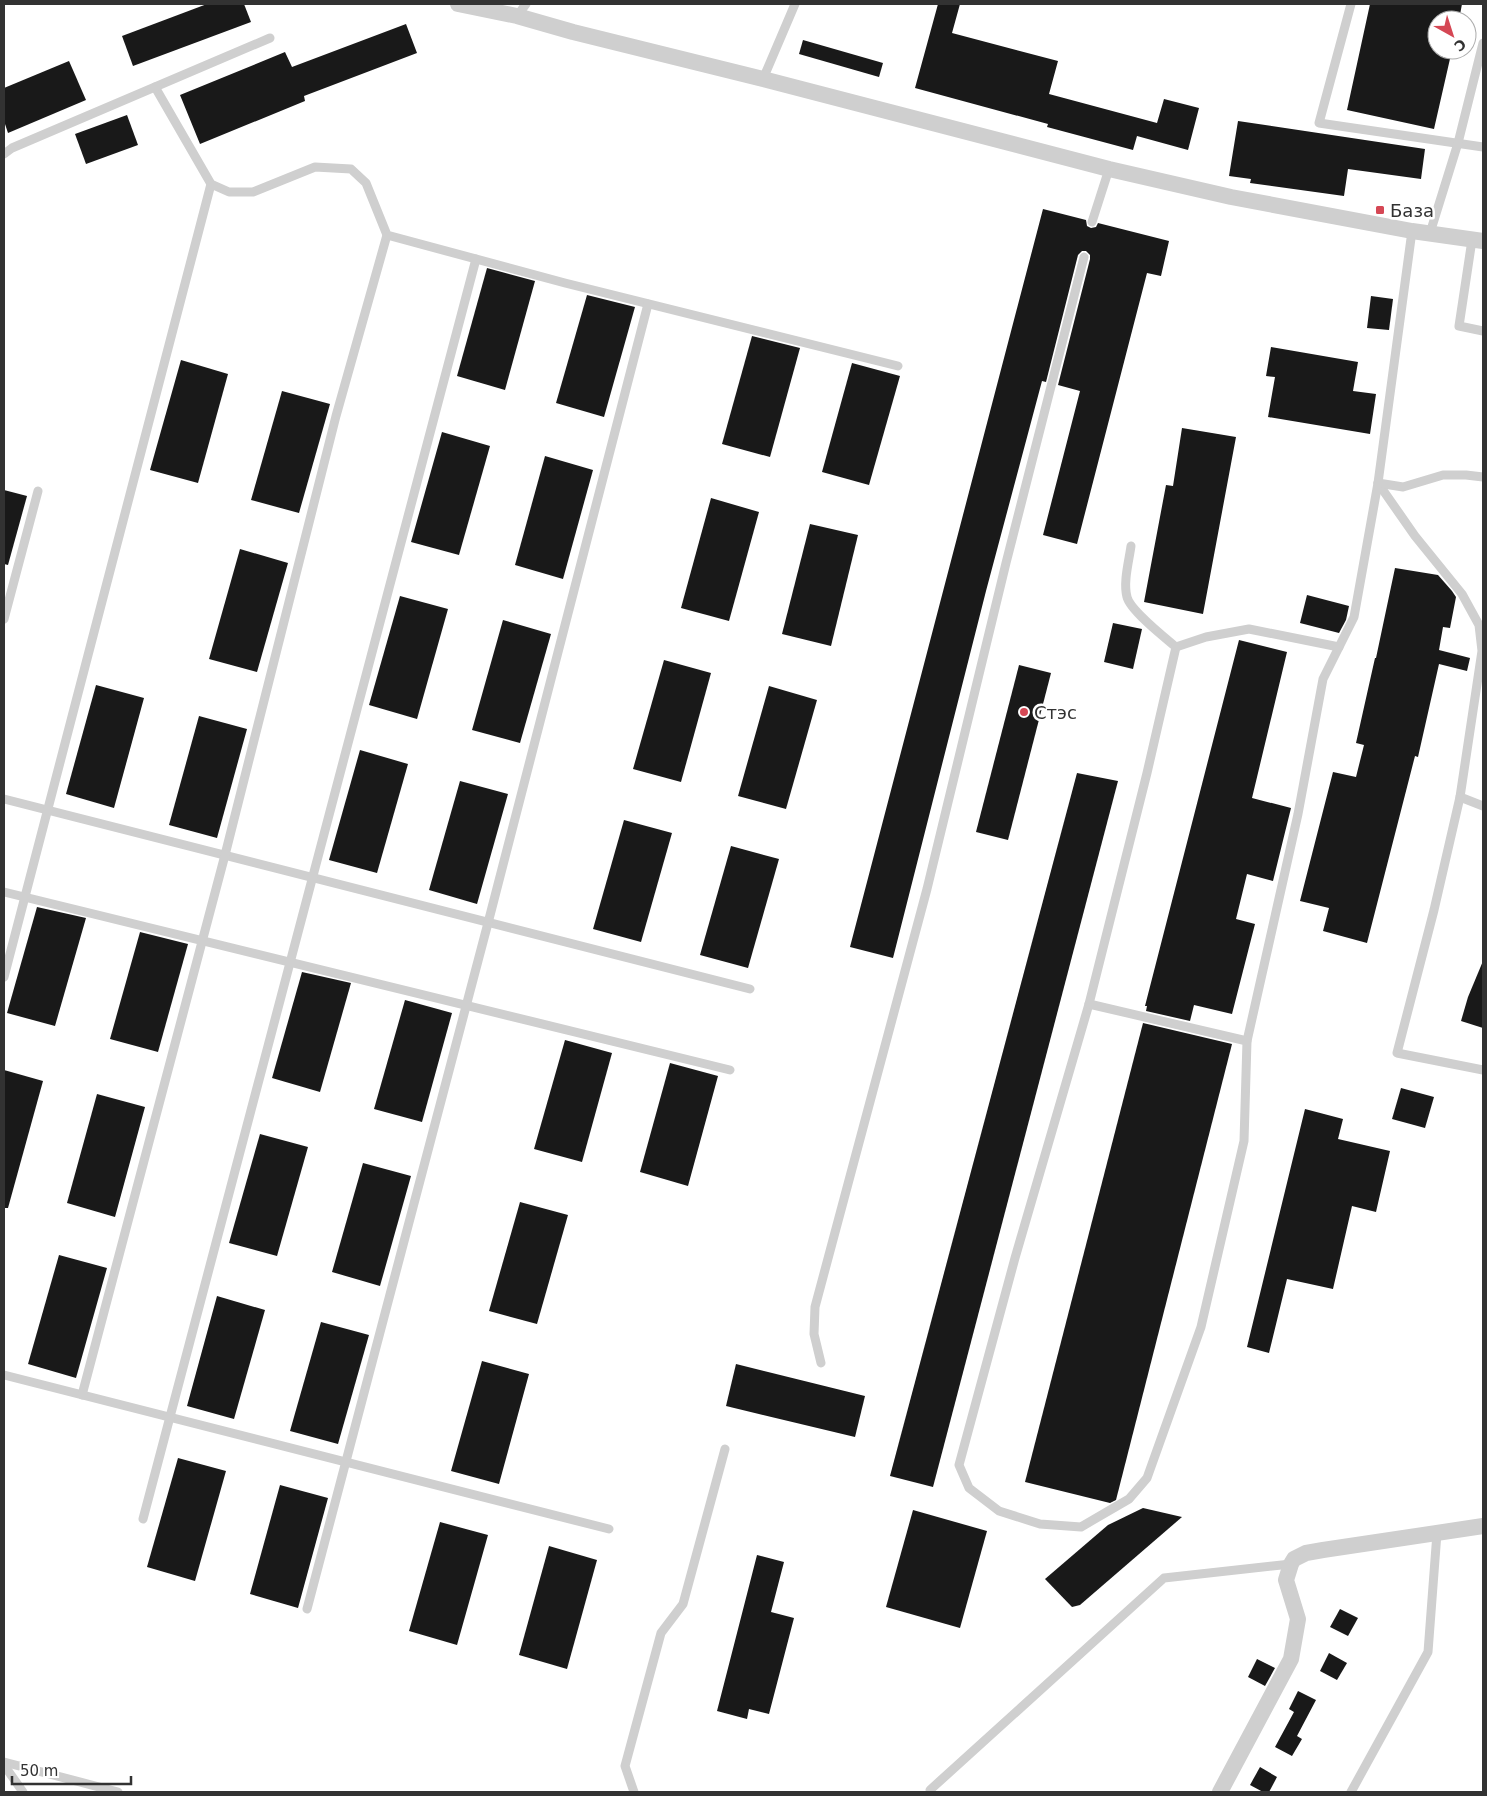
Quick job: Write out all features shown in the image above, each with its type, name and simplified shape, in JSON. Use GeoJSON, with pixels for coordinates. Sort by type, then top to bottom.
{"type":"FeatureCollection","features":[{"type":"Feature","properties":{"kind":"street"},"geometry":{"type":"LineString","coordinates":[[458,4],[521,10],[573,32],[763,78],[1109,169],[1232,197],[1412,231],[1478,240]]}},
{"type":"Feature","properties":{"kind":"street"},"geometry":{"type":"LineString","coordinates":[[1220,1792],[1291,1659],[1298,1619],[1286,1580],[1290,1564],[1306,1554],[1323,1550],[1483,1526]]}},
{"type":"Feature","properties":{"kind":"lane"},"geometry":{"type":"LineString","coordinates":[[763,78],[795,4]]}},
{"type":"Feature","properties":{"kind":"lane"},"geometry":{"type":"LineString","coordinates":[[1351,4],[1319,124],[1483,148]]}},
{"type":"Feature","properties":{"kind":"lane"},"geometry":{"type":"LineString","coordinates":[[4,154],[12,148],[270,38]]}},
{"type":"Feature","properties":{"kind":"lane"},"geometry":{"type":"LineString","coordinates":[[1430,233],[1458,143],[1483,43]]}},
{"type":"Feature","properties":{"kind":"lane"},"geometry":{"type":"LineString","coordinates":[[82,1395],[225,855],[336,416],[387,235],[366,183],[351,169],[315,166],[253,192],[229,192],[211,184],[155,87]]}},
{"type":"Feature","properties":{"kind":"lane"},"geometry":{"type":"LineString","coordinates":[[1092,222],[1109,169]]}},
{"type":"Feature","properties":{"kind":"lane"},"geometry":{"type":"LineString","coordinates":[[4,977],[211,184]]}},
{"type":"Feature","properties":{"kind":"lane"},"geometry":{"type":"LineString","coordinates":[[1176,647],[1147,773],[1089,1004],[1015,1258],[959,1466],[969,1488],[999,1511],[1040,1524],[1081,1527],[1129,1499],[1147,1478],[1201,1327],[1244,1141],[1248,1041],[1298,814],[1323,679],[1354,617],[1378,483],[1412,231]]}},
{"type":"Feature","properties":{"kind":"lane"},"geometry":{"type":"LineString","coordinates":[[387,235],[648,304],[898,366]]}},
{"type":"Feature","properties":{"kind":"lane"},"geometry":{"type":"LineString","coordinates":[[1478,240],[1459,326],[1483,331]]}},
{"type":"Feature","properties":{"kind":"lane"},"geometry":{"type":"LineString","coordinates":[[821,1363],[814,1334],[815,1306],[925,898],[1006,563],[1084,257]]}},
{"type":"Feature","properties":{"kind":"lane"},"geometry":{"type":"LineString","coordinates":[[144,1519],[476,259]]}},
{"type":"Feature","properties":{"kind":"lane"},"geometry":{"type":"LineString","coordinates":[[307,1609],[648,304]]}},
{"type":"Feature","properties":{"kind":"lane"},"geometry":{"type":"LineString","coordinates":[[1378,483],[1403,487],[1443,475],[1466,475],[1483,478]]}},
{"type":"Feature","properties":{"kind":"lane"},"geometry":{"type":"LineString","coordinates":[[1378,483],[1415,536],[1462,594],[1479,626],[1482,651],[1460,796],[1434,910],[1397,1053],[1483,1070]]}},
{"type":"Feature","properties":{"kind":"lane"},"geometry":{"type":"LineString","coordinates":[[4,619],[38,491]]}},
{"type":"Feature","properties":{"kind":"lane"},"geometry":{"type":"LineString","coordinates":[[1131,546],[1127,570],[1127,598],[1146,622],[1176,647]]}},
{"type":"Feature","properties":{"kind":"lane"},"geometry":{"type":"LineString","coordinates":[[1472,612],[1483,616]]}},
{"type":"Feature","properties":{"kind":"lane"},"geometry":{"type":"LineString","coordinates":[[1176,647],[1206,637],[1249,629],[1339,647]]}},
{"type":"Feature","properties":{"kind":"lane"},"geometry":{"type":"LineString","coordinates":[[1460,796],[1483,806]]}},
{"type":"Feature","properties":{"kind":"lane"},"geometry":{"type":"LineString","coordinates":[[4,799],[750,989]]}},
{"type":"Feature","properties":{"kind":"lane"},"geometry":{"type":"LineString","coordinates":[[4,892],[730,1070]]}},
{"type":"Feature","properties":{"kind":"lane"},"geometry":{"type":"LineString","coordinates":[[1089,1004],[1248,1041]]}},
{"type":"Feature","properties":{"kind":"lane"},"geometry":{"type":"LineString","coordinates":[[4,1375],[608,1529]]}},
{"type":"Feature","properties":{"kind":"lane"},"geometry":{"type":"LineString","coordinates":[[634,1792],[624,1766],[662,1633],[683,1604],[725,1448]]}},
{"type":"Feature","properties":{"kind":"lane"},"geometry":{"type":"LineString","coordinates":[[1351,1792],[1428,1652],[1437,1533]]}},
{"type":"Feature","properties":{"kind":"lane"},"geometry":{"type":"LineString","coordinates":[[930,1790],[1164,1578],[1290,1564]]}},
{"type":"Feature","properties":{"kind":"lane"},"geometry":{"type":"LineString","coordinates":[[4,1764],[23,1792]]}},
{"type":"Feature","properties":{"kind":"lane"},"geometry":{"type":"LineString","coordinates":[[4,1764],[118,1792]]}},
{"type":"Feature","properties":{"kind":"building"},"geometry":{"type":"Polygon","coordinates":[[[207,4],[244,4],[251,22],[133,66],[122,36],[207,4]]]}},
{"type":"Feature","properties":{"kind":"building"},"geometry":{"type":"Polygon","coordinates":[[[938,4],[960,4],[952,33],[1058,61],[1049,94],[1157,123],[1164,99],[1199,108],[1188,150],[1137,136],[1133,150],[1047,127],[1048,124],[915,88],[938,4]]]}},
{"type":"Feature","properties":{"kind":"building"},"geometry":{"type":"Polygon","coordinates":[[[1370,4],[1462,4],[1461,10],[1427,10],[1427,60],[1450,60],[1434,129],[1347,110],[1370,4]]]}},
{"type":"Feature","properties":{"kind":"building"},"geometry":{"type":"Polygon","coordinates":[[[406,24],[417,53],[304,96],[305,101],[200,144],[180,95],[285,52],[292,67],[406,24]]]}},
{"type":"Feature","properties":{"kind":"building"},"geometry":{"type":"Polygon","coordinates":[[[803,40],[883,63],[879,77],[799,54],[803,40]]]}},
{"type":"Feature","properties":{"kind":"building"},"geometry":{"type":"Polygon","coordinates":[[[69,61],[86,100],[8,133],[4,121],[4,88],[69,61]]]}},
{"type":"Feature","properties":{"kind":"building"},"geometry":{"type":"Polygon","coordinates":[[[127,115],[138,145],[86,164],[75,134],[127,115]]]}},
{"type":"Feature","properties":{"kind":"building"},"geometry":{"type":"Polygon","coordinates":[[[1238,121],[1425,149],[1421,179],[1348,169],[1344,196],[1250,183],[1251,179],[1229,176],[1238,121]]]}},
{"type":"Feature","properties":{"kind":"building"},"geometry":{"type":"Polygon","coordinates":[[[1043,209],[1086,220],[1087,226],[1091,228],[1096,227],[1098,223],[1169,241],[1161,276],[1147,273],[1077,544],[1043,535],[1080,391],[1058,385],[1090,259],[1090,255],[1086,251],[1082,251],[1078,255],[1046,382],[1042,381],[986,591],[893,958],[850,947],[1043,209]]]}},
{"type":"Feature","properties":{"kind":"building"},"geometry":{"type":"Polygon","coordinates":[[[487,268],[535,281],[505,390],[457,376],[487,268]]]}},
{"type":"Feature","properties":{"kind":"building"},"geometry":{"type":"Polygon","coordinates":[[[587,295],[635,307],[604,417],[556,403],[587,295]]]}},
{"type":"Feature","properties":{"kind":"building"},"geometry":{"type":"Polygon","coordinates":[[[1371,296],[1393,299],[1389,330],[1367,328],[1371,296]]]}},
{"type":"Feature","properties":{"kind":"building"},"geometry":{"type":"Polygon","coordinates":[[[752,336],[800,348],[770,457],[722,444],[752,336]]]}},
{"type":"Feature","properties":{"kind":"building"},"geometry":{"type":"Polygon","coordinates":[[[1271,347],[1358,362],[1353,391],[1376,394],[1370,434],[1268,417],[1275,377],[1266,376],[1271,347]]]}},
{"type":"Feature","properties":{"kind":"building"},"geometry":{"type":"Polygon","coordinates":[[[181,360],[228,374],[198,483],[150,470],[181,360]]]}},
{"type":"Feature","properties":{"kind":"building"},"geometry":{"type":"Polygon","coordinates":[[[852,363],[900,376],[869,485],[822,472],[852,363]]]}},
{"type":"Feature","properties":{"kind":"building"},"geometry":{"type":"Polygon","coordinates":[[[282,391],[330,404],[299,513],[251,500],[282,391]]]}},
{"type":"Feature","properties":{"kind":"building"},"geometry":{"type":"Polygon","coordinates":[[[1182,428],[1236,437],[1203,614],[1144,602],[1166,485],[1173,486],[1182,428]]]}},
{"type":"Feature","properties":{"kind":"building"},"geometry":{"type":"Polygon","coordinates":[[[442,432],[490,446],[459,555],[411,542],[442,432]]]}},
{"type":"Feature","properties":{"kind":"building"},"geometry":{"type":"Polygon","coordinates":[[[545,456],[593,470],[563,579],[515,565],[545,456]]]}},
{"type":"Feature","properties":{"kind":"building"},"geometry":{"type":"Polygon","coordinates":[[[4,490],[27,496],[8,565],[4,564],[4,490]]]}},
{"type":"Feature","properties":{"kind":"building"},"geometry":{"type":"Polygon","coordinates":[[[711,498],[759,512],[729,621],[681,608],[711,498]]]}},
{"type":"Feature","properties":{"kind":"building"},"geometry":{"type":"Polygon","coordinates":[[[810,524],[858,535],[831,646],[782,634],[810,524]]]}},
{"type":"Feature","properties":{"kind":"building"},"geometry":{"type":"Polygon","coordinates":[[[240,549],[288,563],[257,672],[209,659],[240,549]]]}},
{"type":"Feature","properties":{"kind":"building"},"geometry":{"type":"Polygon","coordinates":[[[1395,568],[1438,575],[1452,591],[1456,597],[1450,628],[1443,627],[1439,650],[1470,658],[1467,671],[1439,664],[1418,757],[1415,756],[1367,943],[1323,931],[1329,908],[1300,901],[1333,772],[1356,777],[1364,745],[1356,743],[1395,568]]]}},
{"type":"Feature","properties":{"kind":"building"},"geometry":{"type":"Polygon","coordinates":[[[1307,595],[1349,606],[1346,620],[1339,633],[1300,623],[1307,595]]]}},
{"type":"Feature","properties":{"kind":"building"},"geometry":{"type":"Polygon","coordinates":[[[400,596],[448,609],[417,719],[369,705],[400,596]]]}},
{"type":"Feature","properties":{"kind":"building"},"geometry":{"type":"Polygon","coordinates":[[[503,620],[551,634],[520,743],[472,730],[503,620]]]}},
{"type":"Feature","properties":{"kind":"building"},"geometry":{"type":"Polygon","coordinates":[[[1113,623],[1142,629],[1133,669],[1104,662],[1113,623]]]}},
{"type":"Feature","properties":{"kind":"building"},"geometry":{"type":"Polygon","coordinates":[[[1239,640],[1287,652],[1252,798],[1291,808],[1273,881],[1247,874],[1236,919],[1255,924],[1232,1014],[1194,1005],[1190,1021],[1146,1011],[1147,1006],[1145,1006],[1239,640]]]}},
{"type":"Feature","properties":{"kind":"building"},"geometry":{"type":"Polygon","coordinates":[[[664,660],[711,673],[681,782],[633,769],[664,660]]]}},
{"type":"Feature","properties":{"kind":"building"},"geometry":{"type":"Polygon","coordinates":[[[1019,665],[1051,673],[1008,840],[976,832],[1019,665]]]}},
{"type":"Feature","properties":{"kind":"building"},"geometry":{"type":"Polygon","coordinates":[[[96,685],[144,698],[114,808],[66,794],[96,685]]]}},
{"type":"Feature","properties":{"kind":"building"},"geometry":{"type":"Polygon","coordinates":[[[769,686],[817,700],[786,809],[738,796],[769,686]]]}},
{"type":"Feature","properties":{"kind":"building"},"geometry":{"type":"Polygon","coordinates":[[[199,716],[247,729],[217,838],[169,825],[199,716]]]}},
{"type":"Feature","properties":{"kind":"building"},"geometry":{"type":"Polygon","coordinates":[[[360,750],[408,764],[377,873],[329,860],[360,750]]]}},
{"type":"Feature","properties":{"kind":"building"},"geometry":{"type":"Polygon","coordinates":[[[1077,773],[1118,781],[933,1487],[890,1476],[1077,773]]]}},
{"type":"Feature","properties":{"kind":"building"},"geometry":{"type":"Polygon","coordinates":[[[460,781],[508,794],[477,904],[429,890],[460,781]]]}},
{"type":"Feature","properties":{"kind":"building"},"geometry":{"type":"Polygon","coordinates":[[[624,820],[672,833],[641,942],[593,929],[624,820]]]}},
{"type":"Feature","properties":{"kind":"building"},"geometry":{"type":"Polygon","coordinates":[[[731,846],[779,859],[748,968],[700,955],[731,846]]]}},
{"type":"Feature","properties":{"kind":"building"},"geometry":{"type":"Polygon","coordinates":[[[37,907],[86,918],[55,1026],[7,1013],[37,907]]]}},
{"type":"Feature","properties":{"kind":"building"},"geometry":{"type":"Polygon","coordinates":[[[140,932],[188,944],[158,1052],[110,1039],[140,932]]]}},
{"type":"Feature","properties":{"kind":"building"},"geometry":{"type":"Polygon","coordinates":[[[1483,961],[1483,1028],[1461,1021],[1468,997],[1483,961]]]}},
{"type":"Feature","properties":{"kind":"building"},"geometry":{"type":"Polygon","coordinates":[[[302,972],[351,983],[320,1092],[272,1078],[302,972]]]}},
{"type":"Feature","properties":{"kind":"building"},"geometry":{"type":"Polygon","coordinates":[[[405,1000],[452,1013],[422,1122],[374,1109],[405,1000]]]}},
{"type":"Feature","properties":{"kind":"building"},"geometry":{"type":"Polygon","coordinates":[[[1143,1023],[1232,1044],[1116,1500],[1110,1503],[1025,1482],[1143,1023]]]}},
{"type":"Feature","properties":{"kind":"building"},"geometry":{"type":"Polygon","coordinates":[[[565,1040],[612,1053],[582,1162],[534,1149],[565,1040]]]}},
{"type":"Feature","properties":{"kind":"building"},"geometry":{"type":"Polygon","coordinates":[[[670,1063],[718,1076],[688,1186],[640,1172],[670,1063]]]}},
{"type":"Feature","properties":{"kind":"building"},"geometry":{"type":"Polygon","coordinates":[[[4,1070],[43,1081],[8,1208],[4,1208],[4,1070]]]}},
{"type":"Feature","properties":{"kind":"building"},"geometry":{"type":"Polygon","coordinates":[[[1401,1088],[1434,1097],[1425,1128],[1392,1119],[1401,1088]]]}},
{"type":"Feature","properties":{"kind":"building"},"geometry":{"type":"Polygon","coordinates":[[[97,1094],[145,1107],[115,1217],[67,1203],[97,1094]]]}},
{"type":"Feature","properties":{"kind":"building"},"geometry":{"type":"Polygon","coordinates":[[[1305,1109],[1343,1119],[1338,1139],[1390,1151],[1376,1212],[1352,1206],[1333,1289],[1287,1279],[1269,1353],[1247,1347],[1305,1109]]]}},
{"type":"Feature","properties":{"kind":"building"},"geometry":{"type":"Polygon","coordinates":[[[260,1134],[308,1147],[277,1256],[229,1243],[260,1134]]]}},
{"type":"Feature","properties":{"kind":"building"},"geometry":{"type":"Polygon","coordinates":[[[363,1163],[411,1176],[380,1286],[332,1272],[363,1163]]]}},
{"type":"Feature","properties":{"kind":"building"},"geometry":{"type":"Polygon","coordinates":[[[520,1202],[568,1215],[537,1324],[489,1311],[520,1202]]]}},
{"type":"Feature","properties":{"kind":"building"},"geometry":{"type":"Polygon","coordinates":[[[59,1255],[107,1268],[76,1378],[28,1364],[59,1255]]]}},
{"type":"Feature","properties":{"kind":"building"},"geometry":{"type":"Polygon","coordinates":[[[217,1296],[265,1310],[234,1419],[187,1406],[217,1296]]]}},
{"type":"Feature","properties":{"kind":"building"},"geometry":{"type":"Polygon","coordinates":[[[321,1322],[369,1335],[338,1444],[290,1431],[321,1322]]]}},
{"type":"Feature","properties":{"kind":"building"},"geometry":{"type":"Polygon","coordinates":[[[482,1361],[529,1374],[499,1484],[451,1471],[482,1361]]]}},
{"type":"Feature","properties":{"kind":"building"},"geometry":{"type":"Polygon","coordinates":[[[736,1364],[865,1396],[855,1437],[726,1406],[736,1364]]]}},
{"type":"Feature","properties":{"kind":"building"},"geometry":{"type":"Polygon","coordinates":[[[178,1458],[226,1471],[195,1581],[147,1567],[178,1458]]]}},
{"type":"Feature","properties":{"kind":"building"},"geometry":{"type":"Polygon","coordinates":[[[280,1485],[328,1498],[298,1608],[250,1594],[280,1485]]]}},
{"type":"Feature","properties":{"kind":"building"},"geometry":{"type":"Polygon","coordinates":[[[1143,1508],[1182,1517],[1080,1605],[1072,1607],[1045,1579],[1108,1525],[1143,1508]]]}},
{"type":"Feature","properties":{"kind":"building"},"geometry":{"type":"Polygon","coordinates":[[[913,1510],[987,1531],[960,1628],[886,1607],[913,1510]]]}},
{"type":"Feature","properties":{"kind":"building"},"geometry":{"type":"Polygon","coordinates":[[[440,1522],[488,1535],[457,1645],[409,1631],[440,1522]]]}},
{"type":"Feature","properties":{"kind":"building"},"geometry":{"type":"Polygon","coordinates":[[[549,1546],[597,1560],[567,1669],[519,1655],[549,1546]]]}},
{"type":"Feature","properties":{"kind":"building"},"geometry":{"type":"Polygon","coordinates":[[[757,1555],[784,1562],[771,1612],[794,1618],[769,1714],[749,1709],[747,1719],[717,1711],[757,1555]]]}},
{"type":"Feature","properties":{"kind":"building"},"geometry":{"type":"Polygon","coordinates":[[[1340,1609],[1358,1618],[1348,1636],[1330,1627],[1340,1609]]]}},
{"type":"Feature","properties":{"kind":"building"},"geometry":{"type":"Polygon","coordinates":[[[1329,1653],[1347,1663],[1337,1680],[1320,1671],[1329,1653]]]}},
{"type":"Feature","properties":{"kind":"building"},"geometry":{"type":"Polygon","coordinates":[[[1257,1659],[1275,1668],[1265,1686],[1248,1677],[1257,1659]]]}},
{"type":"Feature","properties":{"kind":"building"},"geometry":{"type":"Polygon","coordinates":[[[1298,1691],[1316,1700],[1297,1736],[1302,1739],[1292,1756],[1275,1747],[1294,1712],[1289,1709],[1298,1691]]]}},
{"type":"Feature","properties":{"kind":"building"},"geometry":{"type":"Polygon","coordinates":[[[1260,1767],[1277,1777],[1269,1792],[1263,1792],[1250,1785],[1260,1767]]]}},
{"type":"Feature","properties":{"kind":"place","name":"База"},"geometry":{"type":"Point","coordinates":[1380,210]}},
{"type":"Feature","properties":{"kind":"place","name":"Стэс"},"geometry":{"type":"Point","coordinates":[1024,712]}}]}
